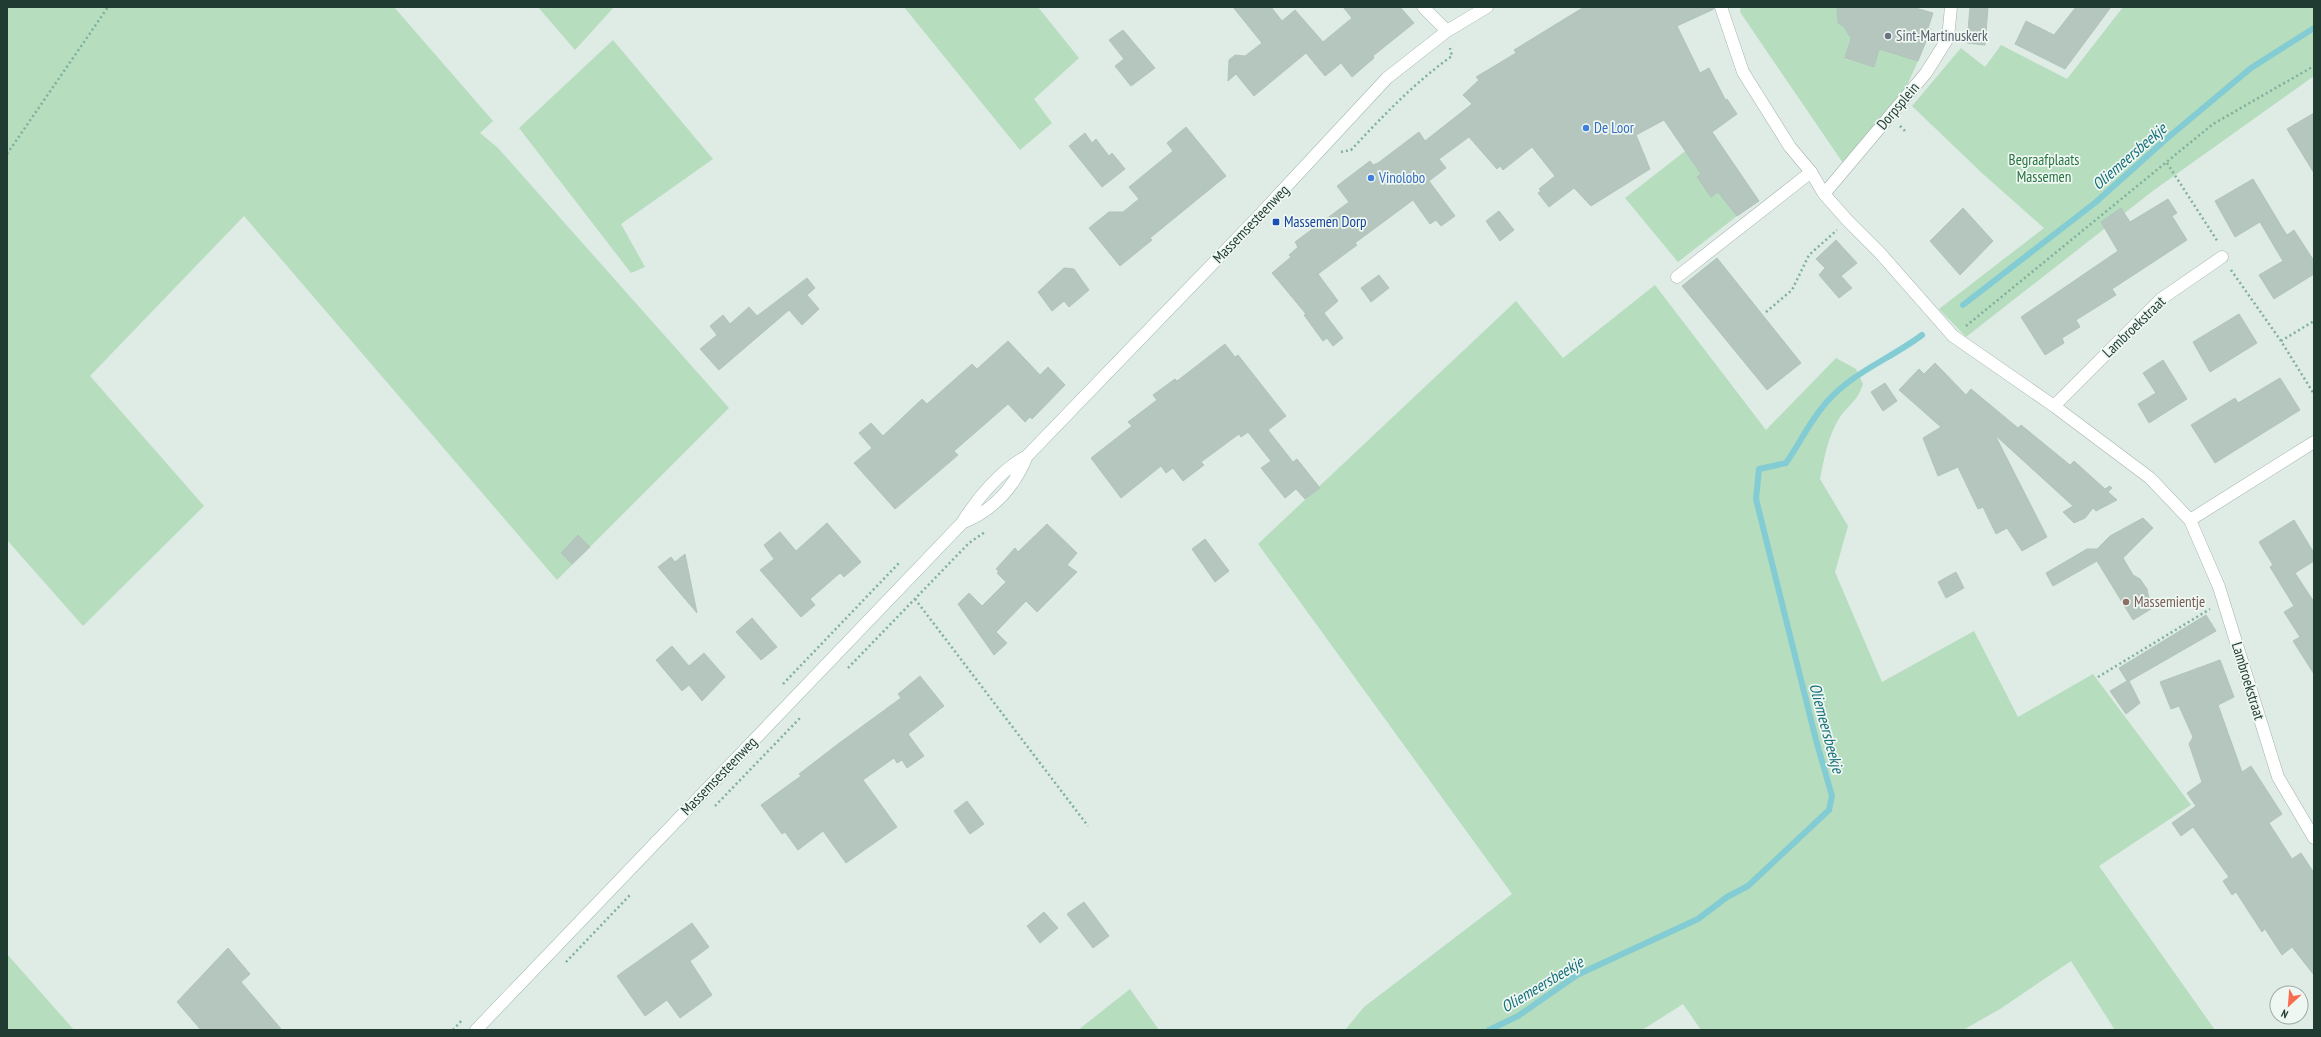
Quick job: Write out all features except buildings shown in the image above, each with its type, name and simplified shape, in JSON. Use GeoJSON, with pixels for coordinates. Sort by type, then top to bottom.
{"type":"FeatureCollection","features":[{"type":"Feature","properties":{"kind":"street"},"geometry":{"type":"LineString","coordinates":[[1424,7],[1447,31]]}},
{"type":"Feature","properties":{"kind":"street","name":"Massemsesteenweg"},"geometry":{"type":"LineString","coordinates":[[476,1030],[962,523],[977,502],[1014,464],[1027,456],[1255,220],[1387,78],[1447,31],[1487,7]]}},
{"type":"Feature","properties":{"kind":"street"},"geometry":{"type":"LineString","coordinates":[[1721,7],[1743,72],[1790,147],[1811,172],[1824,194],[1880,253],[1953,336]]}},
{"type":"Feature","properties":{"kind":"street","name":"Dorpsplein"},"geometry":{"type":"LineString","coordinates":[[1824,194],[1926,73],[1948,38],[1951,7]]}},
{"type":"Feature","properties":{"kind":"street"},"geometry":{"type":"LineString","coordinates":[[1677,277],[1811,172]]}},
{"type":"Feature","properties":{"kind":"street","name":"Lambroekstraat"},"geometry":{"type":"LineString","coordinates":[[2054,406],[2161,299],[2222,257]]}},
{"type":"Feature","properties":{"kind":"street","name":"Lambroekstraat"},"geometry":{"type":"LineString","coordinates":[[1953,336],[2054,406],[2150,478],[2190,520],[2224,601],[2278,777],[2314,838]]}},
{"type":"Feature","properties":{"kind":"street"},"geometry":{"type":"LineString","coordinates":[[2190,520],[2314,442]]}},
{"type":"Feature","properties":{"kind":"path"},"geometry":{"type":"LineString","coordinates":[[7,154],[108,7]]}},
{"type":"Feature","properties":{"kind":"path"},"geometry":{"type":"LineString","coordinates":[[1953,336],[2213,124],[2314,66]]}},
{"type":"Feature","properties":{"kind":"path"},"geometry":{"type":"LineString","coordinates":[[2167,163],[2218,240],[2222,257],[2281,341],[2314,394]]}},
{"type":"Feature","properties":{"kind":"path"},"geometry":{"type":"LineString","coordinates":[[1766,312],[1792,290],[1809,254],[1848,221]]}},
{"type":"Feature","properties":{"kind":"path"},"geometry":{"type":"LineString","coordinates":[[2281,341],[2314,321]]}},
{"type":"Feature","properties":{"kind":"path"},"geometry":{"type":"LineString","coordinates":[[903,585],[1088,826]]}},
{"type":"Feature","properties":{"kind":"path"},"geometry":{"type":"LineString","coordinates":[[2098,677],[2224,601]]}},
{"type":"Feature","properties":{"kind":"green space"},"geometry":{"type":"Polygon","coordinates":[[[7,7],[394,7],[493,121],[480,133],[498,148],[729,408],[557,580],[244,216],[90,376],[204,506],[83,626],[7,540],[7,7]]]}},
{"type":"Feature","properties":{"kind":"green space"},"geometry":{"type":"Polygon","coordinates":[[[538,7],[614,7],[575,50],[538,7]]]}},
{"type":"Feature","properties":{"kind":"green space"},"geometry":{"type":"Polygon","coordinates":[[[904,7],[1038,7],[1079,58],[1034,99],[1052,123],[1020,150],[904,7]]]}},
{"type":"Feature","properties":{"kind":"green space"},"geometry":{"type":"Polygon","coordinates":[[[1741,7],[1841,7],[1853,28],[1845,59],[1874,67],[1879,49],[1918,61],[1904,92],[1843,163],[1740,12],[1741,7]]]}},
{"type":"Feature","properties":{"kind":"green space","name":"Begraafplaats Massemen"},"geometry":{"type":"Polygon","coordinates":[[[2123,7],[2314,7],[2314,76],[2154,190],[1966,337],[1939,309],[2044,228],[1983,174],[1912,106],[1961,48],[1985,67],[2001,45],[2067,79],[2123,7]]]}},
{"type":"Feature","properties":{"kind":"green space"},"geometry":{"type":"Polygon","coordinates":[[[613,40],[713,159],[621,224],[645,267],[631,273],[519,128],[613,40]]]}},
{"type":"Feature","properties":{"kind":"green space"},"geometry":{"type":"Polygon","coordinates":[[[1689,148],[1737,216],[1678,262],[1625,198],[1689,148]]]}},
{"type":"Feature","properties":{"kind":"green space"},"geometry":{"type":"Polygon","coordinates":[[[1655,285],[1766,430],[1836,358],[1856,369],[1863,384],[1858,395],[1840,417],[1832,431],[1820,479],[1848,526],[1835,572],[1882,682],[1974,631],[2018,717],[2093,674],[2191,805],[2099,866],[2215,1030],[2115,1030],[2071,961],[2000,1009],[1963,1030],[1701,1030],[1683,1004],[1642,1030],[1345,1030],[1364,1007],[1512,894],[1258,544],[1516,301],[1563,358],[1655,285]]]}},
{"type":"Feature","properties":{"kind":"green space"},"geometry":{"type":"Polygon","coordinates":[[[7,954],[74,1030],[7,1030],[7,954]]]}},
{"type":"Feature","properties":{"kind":"green space"},"geometry":{"type":"Polygon","coordinates":[[[1130,989],[1159,1030],[1078,1030],[1130,989]]]}},
{"type":"Feature","properties":{"kind":"waterway","name":"Oliemeersbeekje"},"geometry":{"type":"LineString","coordinates":[[1963,305],[2096,202],[2165,140],[2251,68],[2314,28]]}},
{"type":"Feature","properties":{"kind":"waterway","name":"Oliemeersbeekje"},"geometry":{"type":"LineString","coordinates":[[1489,1030],[1518,1016],[1577,975],[1698,919],[1727,897],[1748,886],[1829,810],[1832,796],[1816,740],[1756,499],[1759,469],[1786,463],[1812,422],[1831,397],[1843,386],[1869,368],[1922,335]]}},
{"type":"Feature","properties":{"kind":"place","name":"Sint-Martinuskerk"},"geometry":{"type":"Point","coordinates":[1888,36]}},
{"type":"Feature","properties":{"kind":"place","name":"De Loor"},"geometry":{"type":"Point","coordinates":[1586,128]}},
{"type":"Feature","properties":{"kind":"place","name":"Vinolobo"},"geometry":{"type":"Point","coordinates":[1371,178]}},
{"type":"Feature","properties":{"kind":"place","name":"Massemen Dorp"},"geometry":{"type":"Point","coordinates":[1276,222]}},
{"type":"Feature","properties":{"kind":"place","name":"Massemientje"},"geometry":{"type":"Point","coordinates":[2126,602]}}]}
